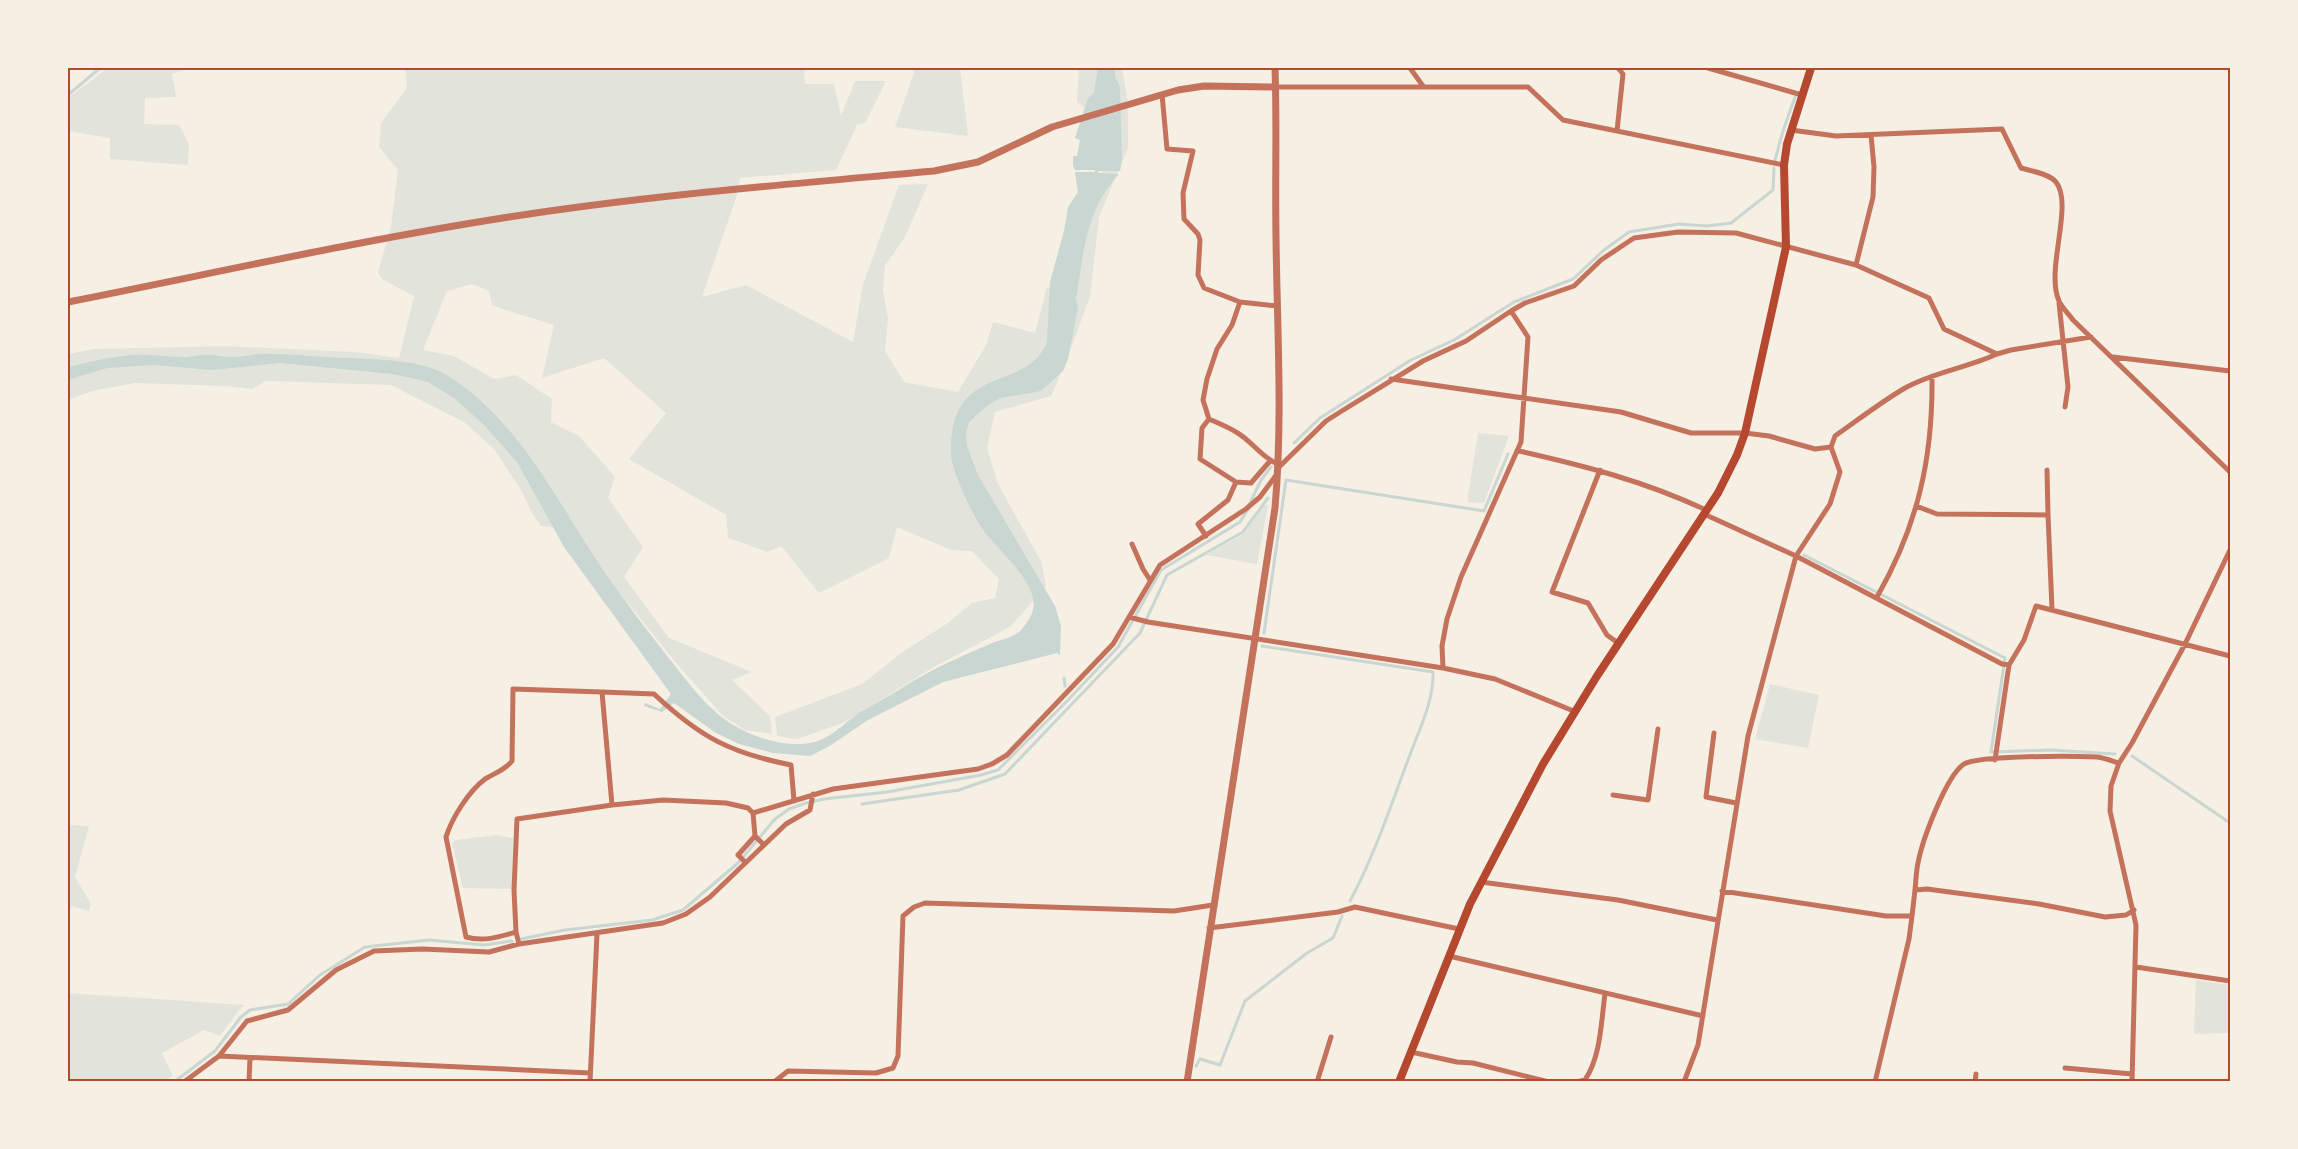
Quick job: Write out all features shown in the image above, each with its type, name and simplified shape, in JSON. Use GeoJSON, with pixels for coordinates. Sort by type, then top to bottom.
{"type":"FeatureCollection","features":[{"type":"Feature","properties":{"kind":"main road"},"geometry":{"type":"LineString","coordinates":[[1399,1082],[1481,882],[1543,764],[1618,643],[1718,493],[1737,455],[1786,247],[1784,165],[1791,130],[1811,68]]}},
{"type":"Feature","properties":{"kind":"street"},"geometry":{"type":"LineString","coordinates":[[1186,1082],[1273,522],[1278,468],[1275,68]]}},
{"type":"Feature","properties":{"kind":"street"},"geometry":{"type":"LineString","coordinates":[[1410,68],[1423,86]]}},
{"type":"Feature","properties":{"kind":"street"},"geometry":{"type":"LineString","coordinates":[[1617,131],[1623,74],[1618,68]]}},
{"type":"Feature","properties":{"kind":"street"},"geometry":{"type":"LineString","coordinates":[[1708,68],[1802,95]]}},
{"type":"Feature","properties":{"kind":"street"},"geometry":{"type":"LineString","coordinates":[[68,302],[404,234],[511,217],[637,199],[962,167],[988,158],[1033,134],[1074,120],[1162,94],[1204,86],[1528,87],[1563,120],[1784,165]]}},
{"type":"Feature","properties":{"kind":"street"},"geometry":{"type":"LineString","coordinates":[[1162,94],[1167,149],[1193,151],[1183,193],[1184,219],[1198,234],[1200,240],[1198,275],[1204,288],[1240,302],[1277,306]]}},
{"type":"Feature","properties":{"kind":"street"},"geometry":{"type":"LineString","coordinates":[[1791,130],[1836,136],[2002,129],[2022,168],[2054,179],[2060,189],[2062,203],[2054,281],[2059,302],[2068,387],[2065,407]]}},
{"type":"Feature","properties":{"kind":"street"},"geometry":{"type":"LineString","coordinates":[[1856,265],[1873,197],[1874,167],[1871,135]]}},
{"type":"Feature","properties":{"kind":"street"},"geometry":{"type":"LineString","coordinates":[[753,813],[833,789],[978,769],[992,764],[1007,754],[1113,644],[1131,618],[1156,570],[1166,560],[1206,536],[1257,500],[1278,468],[1326,421],[1391,379],[1422,361],[1466,341],[1525,303],[1574,286],[1601,260],[1634,238],[1678,232],[1736,233],[1856,265],[1929,298],[1944,329],[1997,354]]}},
{"type":"Feature","properties":{"kind":"street"},"geometry":{"type":"LineString","coordinates":[[1240,302],[1232,325],[1217,349],[1203,400],[1209,419],[1236,432],[1259,448],[1278,468]]}},
{"type":"Feature","properties":{"kind":"street"},"geometry":{"type":"LineString","coordinates":[[2059,302],[2073,320],[2230,472]]}},
{"type":"Feature","properties":{"kind":"street"},"geometry":{"type":"LineString","coordinates":[[1443,668],[1442,646],[1447,619],[1461,577],[1519,451],[1528,337],[1511,311]]}},
{"type":"Feature","properties":{"kind":"street"},"geometry":{"type":"LineString","coordinates":[[1684,1082],[1698,1045],[1748,736],[1796,556],[1830,504],[1840,472],[1831,447],[1835,436],[1905,388],[1932,376],[2010,350],[2091,337]]}},
{"type":"Feature","properties":{"kind":"street"},"geometry":{"type":"LineString","coordinates":[[2113,357],[2230,371]]}},
{"type":"Feature","properties":{"kind":"street"},"geometry":{"type":"LineString","coordinates":[[1878,597],[1902,550],[1929,455],[1932,376]]}},
{"type":"Feature","properties":{"kind":"street"},"geometry":{"type":"LineString","coordinates":[[1391,379],[1524,400],[1621,412],[1691,432],[1744,433],[1769,436],[1815,448],[1831,447]]}},
{"type":"Feature","properties":{"kind":"street"},"geometry":{"type":"LineString","coordinates":[[1209,419],[1202,428],[1200,459],[1236,482],[1251,483],[1270,461]]}},
{"type":"Feature","properties":{"kind":"street"},"geometry":{"type":"LineString","coordinates":[[1519,451],[1600,470],[1673,495],[1878,597],[2002,664],[2009,665]]}},
{"type":"Feature","properties":{"kind":"street"},"geometry":{"type":"LineString","coordinates":[[1600,470],[1552,592],[1588,603],[1607,635],[1618,643]]}},
{"type":"Feature","properties":{"kind":"street"},"geometry":{"type":"LineString","coordinates":[[2047,470],[2052,609]]}},
{"type":"Feature","properties":{"kind":"street"},"geometry":{"type":"LineString","coordinates":[[1206,536],[1197,524],[1228,500],[1236,482]]}},
{"type":"Feature","properties":{"kind":"street"},"geometry":{"type":"LineString","coordinates":[[1916,506],[1936,514],[2048,515]]}},
{"type":"Feature","properties":{"kind":"street"},"geometry":{"type":"LineString","coordinates":[[1132,544],[1150,580]]}},
{"type":"Feature","properties":{"kind":"street"},"geometry":{"type":"LineString","coordinates":[[2132,1082],[2136,925],[2110,811],[2111,786],[2120,763],[2184,644],[2230,550]]}},
{"type":"Feature","properties":{"kind":"street"},"geometry":{"type":"LineString","coordinates":[[1995,759],[2009,665],[2024,640],[2036,606],[2230,656]]}},
{"type":"Feature","properties":{"kind":"street"},"geometry":{"type":"LineString","coordinates":[[1131,618],[1443,668],[1495,679],[1576,712]]}},
{"type":"Feature","properties":{"kind":"street"},"geometry":{"type":"LineString","coordinates":[[516,932],[492,939],[466,937],[447,844],[449,827],[478,786],[507,767],[512,761],[513,689],[654,694],[677,716],[709,739],[737,751],[791,765],[794,801]]}},
{"type":"Feature","properties":{"kind":"street"},"geometry":{"type":"LineString","coordinates":[[602,692],[612,805]]}},
{"type":"Feature","properties":{"kind":"street"},"geometry":{"type":"LineString","coordinates":[[1613,795],[1648,800],[1658,729]]}},
{"type":"Feature","properties":{"kind":"street"},"geometry":{"type":"LineString","coordinates":[[1714,733],[1706,796],[1736,803]]}},
{"type":"Feature","properties":{"kind":"street"},"geometry":{"type":"LineString","coordinates":[[1875,1082],[1909,939],[1918,862],[1944,791],[1956,772],[1966,763],[2042,756],[2099,757],[2120,763]]}},
{"type":"Feature","properties":{"kind":"street"},"geometry":{"type":"LineString","coordinates":[[184,1082],[219,1056],[247,1021],[288,1010],[336,970],[374,951],[422,949],[489,952],[519,944],[663,923],[687,914],[710,897],[762,844],[786,824],[810,810],[813,794]]}},
{"type":"Feature","properties":{"kind":"street"},"geometry":{"type":"LineString","coordinates":[[519,944],[516,932],[514,890],[518,819],[663,800],[726,803],[748,808],[753,813],[755,836],[762,844]]}},
{"type":"Feature","properties":{"kind":"street"},"geometry":{"type":"LineString","coordinates":[[745,862],[738,855],[755,836]]}},
{"type":"Feature","properties":{"kind":"street"},"geometry":{"type":"LineString","coordinates":[[1481,882],[1618,900],[1718,920]]}},
{"type":"Feature","properties":{"kind":"street"},"geometry":{"type":"LineString","coordinates":[[1915,890],[1927,889],[2039,903],[2105,917],[2126,915],[2134,910]]}},
{"type":"Feature","properties":{"kind":"street"},"geometry":{"type":"LineString","coordinates":[[1722,891],[1886,916],[1912,916]]}},
{"type":"Feature","properties":{"kind":"street"},"geometry":{"type":"LineString","coordinates":[[774,1082],[788,1071],[876,1073],[892,1068],[898,1056],[903,916],[914,907],[925,903],[1174,911],[1212,905]]}},
{"type":"Feature","properties":{"kind":"street"},"geometry":{"type":"LineString","coordinates":[[1209,928],[1338,912],[1355,907],[1460,929]]}},
{"type":"Feature","properties":{"kind":"street"},"geometry":{"type":"LineString","coordinates":[[590,1082],[597,934]]}},
{"type":"Feature","properties":{"kind":"street"},"geometry":{"type":"LineString","coordinates":[[1449,956],[1703,1016]]}},
{"type":"Feature","properties":{"kind":"street"},"geometry":{"type":"LineString","coordinates":[[2136,967],[2230,981]]}},
{"type":"Feature","properties":{"kind":"street"},"geometry":{"type":"LineString","coordinates":[[1577,1082],[1585,1080],[1591,1071],[1597,1050],[1605,994]]}},
{"type":"Feature","properties":{"kind":"street"},"geometry":{"type":"LineString","coordinates":[[1317,1082],[1331,1037]]}},
{"type":"Feature","properties":{"kind":"street"},"geometry":{"type":"LineString","coordinates":[[1411,1053],[1473,1063],[1549,1082]]}},
{"type":"Feature","properties":{"kind":"street"},"geometry":{"type":"LineString","coordinates":[[219,1056],[590,1073]]}},
{"type":"Feature","properties":{"kind":"street"},"geometry":{"type":"LineString","coordinates":[[249,1082],[250,1058]]}},
{"type":"Feature","properties":{"kind":"street"},"geometry":{"type":"LineString","coordinates":[[2065,1068],[2132,1074]]}},
{"type":"Feature","properties":{"kind":"street"},"geometry":{"type":"LineString","coordinates":[[1975,1082],[1976,1074]]}},
{"type":"Feature","properties":{"kind":"shaded area"},"geometry":{"type":"Polygon","coordinates":[[[108,68],[190,68],[172,74],[176,97],[145,98],[144,124],[179,125],[189,144],[188,165],[110,159],[110,138],[68,131],[68,98],[108,68]]]}},
{"type":"Feature","properties":{"kind":"shaded area"},"geometry":{"type":"Polygon","coordinates":[[[405,68],[804,68],[805,84],[834,84],[841,116],[855,81],[886,81],[865,123],[857,125],[836,170],[740,178],[736,198],[702,297],[746,285],[853,342],[863,284],[899,185],[928,184],[905,237],[885,266],[883,290],[888,318],[885,351],[904,382],[958,392],[986,345],[993,322],[1035,333],[1047,287],[1074,293],[1095,183],[1116,152],[1111,129],[1077,102],[1079,68],[1122,68],[1128,103],[1128,148],[1099,217],[1090,297],[1051,396],[995,412],[987,448],[998,484],[1041,561],[1046,586],[1010,627],[932,668],[843,723],[797,739],[777,736],[775,717],[862,684],[904,651],[948,623],[972,603],[995,598],[999,579],[972,551],[951,550],[897,527],[889,558],[819,593],[781,546],[768,552],[728,538],[726,515],[629,459],[666,413],[604,358],[542,378],[554,325],[492,305],[489,291],[472,284],[447,291],[423,350],[454,356],[494,379],[516,375],[552,399],[551,422],[579,436],[615,477],[608,498],[643,547],[624,577],[669,638],[752,672],[732,680],[770,716],[772,734],[745,730],[722,715],[677,664],[568,529],[541,526],[494,449],[464,422],[391,385],[266,381],[252,389],[135,383],[92,391],[68,400],[68,354],[95,349],[224,346],[356,352],[399,358],[414,296],[382,279],[378,272],[391,227],[398,170],[379,147],[381,123],[407,88],[405,68]]]}},
{"type":"Feature","properties":{"kind":"shaded area"},"geometry":{"type":"Polygon","coordinates":[[[914,68],[960,68],[968,136],[895,127],[914,68]]]}},
{"type":"Feature","properties":{"kind":"shaded area"},"geometry":{"type":"Polygon","coordinates":[[[1098,68],[1115,68],[1115,76],[1120,87],[1122,160],[1120,171],[1098,171],[1099,173],[1119,174],[1099,203],[1088,233],[1076,299],[1078,308],[1068,359],[1063,371],[1041,391],[1001,398],[988,405],[969,422],[966,433],[967,446],[978,475],[1055,606],[1061,626],[1060,655],[1057,653],[943,682],[868,720],[828,747],[810,756],[773,753],[739,744],[716,733],[674,703],[662,712],[644,706],[645,703],[660,709],[671,694],[564,547],[517,462],[483,424],[454,398],[428,382],[393,374],[280,363],[212,370],[153,365],[107,368],[68,380],[68,367],[109,358],[141,355],[240,357],[274,354],[368,359],[399,361],[439,371],[458,382],[477,398],[502,422],[522,446],[615,587],[667,656],[712,709],[730,723],[761,738],[796,744],[818,741],[830,735],[862,711],[928,673],[1016,634],[1021,631],[1032,613],[1034,603],[1025,580],[984,531],[959,482],[951,454],[954,424],[962,404],[975,391],[1023,368],[1037,358],[1047,342],[1050,282],[1068,207],[1078,192],[1075,172],[1095,172],[1095,170],[1075,170],[1073,156],[1077,156],[1080,140],[1075,138],[1088,98],[1094,93],[1098,68]]]}},
{"type":"Feature","properties":{"kind":"shaded area"},"geometry":{"type":"Polygon","coordinates":[[[1478,433],[1509,436],[1484,503],[1468,502],[1478,433]]]}},
{"type":"Feature","properties":{"kind":"shaded area"},"geometry":{"type":"Polygon","coordinates":[[[1264,505],[1268,505],[1257,564],[1206,555],[1244,534],[1264,505]]]}},
{"type":"Feature","properties":{"kind":"shaded area"},"geometry":{"type":"Polygon","coordinates":[[[1770,684],[1819,695],[1808,748],[1755,739],[1770,684]]]}},
{"type":"Feature","properties":{"kind":"shaded area"},"geometry":{"type":"Polygon","coordinates":[[[68,825],[89,826],[75,877],[91,904],[89,911],[72,906],[68,915],[68,825]]]}},
{"type":"Feature","properties":{"kind":"shaded area"},"geometry":{"type":"Polygon","coordinates":[[[497,835],[513,838],[512,889],[463,888],[452,843],[456,840],[497,835]]]}},
{"type":"Feature","properties":{"kind":"shaded area"},"geometry":{"type":"Polygon","coordinates":[[[2196,980],[2230,985],[2230,1033],[2194,1034],[2196,980]]]}},
{"type":"Feature","properties":{"kind":"shaded area"},"geometry":{"type":"Polygon","coordinates":[[[68,993],[245,1005],[220,1036],[204,1030],[162,1053],[173,1076],[165,1081],[68,1081],[68,993]]]}},
{"type":"Feature","properties":{"kind":"waterway"},"geometry":{"type":"LineString","coordinates":[[68,95],[100,68]]}},
{"type":"Feature","properties":{"kind":"waterway"},"geometry":{"type":"LineString","coordinates":[[1775,160],[1795,97]]}},
{"type":"Feature","properties":{"kind":"waterway"},"geometry":{"type":"LineString","coordinates":[[1294,443],[1320,418],[1411,360],[1454,340],[1514,302],[1573,279],[1604,250],[1629,232],[1679,224],[1707,226],[1731,223],[1773,190],[1774,168]]}},
{"type":"Feature","properties":{"kind":"waterway"},"geometry":{"type":"LineString","coordinates":[[1264,633],[1286,480],[1484,511],[1508,454]]}},
{"type":"Feature","properties":{"kind":"waterway"},"geometry":{"type":"LineString","coordinates":[[1250,503],[1261,480],[1271,467]]}},
{"type":"Feature","properties":{"kind":"waterway"},"geometry":{"type":"LineString","coordinates":[[862,804],[959,790],[1005,774],[1140,633],[1167,575],[1243,532],[1268,498]]}},
{"type":"Feature","properties":{"kind":"waterway"},"geometry":{"type":"LineString","coordinates":[[521,939],[565,930],[652,920],[683,910],[738,863],[775,819],[789,809],[824,799],[887,792],[998,770],[1118,647],[1161,570],[1240,522],[1248,509]]}},
{"type":"Feature","properties":{"kind":"waterway"},"geometry":{"type":"LineString","coordinates":[[1804,555],[2005,658],[1991,752],[2051,750],[2115,754]]}},
{"type":"Feature","properties":{"kind":"waterway"},"geometry":{"type":"LineString","coordinates":[[1262,646],[1433,672],[1433,683],[1425,717],[1374,849],[1350,901]]}},
{"type":"Feature","properties":{"kind":"waterway"},"geometry":{"type":"LineString","coordinates":[[1064,678],[1065,686]]}},
{"type":"Feature","properties":{"kind":"waterway"},"geometry":{"type":"LineString","coordinates":[[2132,756],[2230,823]]}},
{"type":"Feature","properties":{"kind":"waterway"},"geometry":{"type":"LineString","coordinates":[[1196,1066],[1200,1059],[1220,1065],[1245,1001],[1307,953],[1333,938],[1342,916]]}},
{"type":"Feature","properties":{"kind":"waterway"},"geometry":{"type":"LineString","coordinates":[[174,1082],[215,1051],[241,1017],[250,1010],[288,1004],[320,975],[365,947],[429,940],[484,945],[512,941]]}}]}
